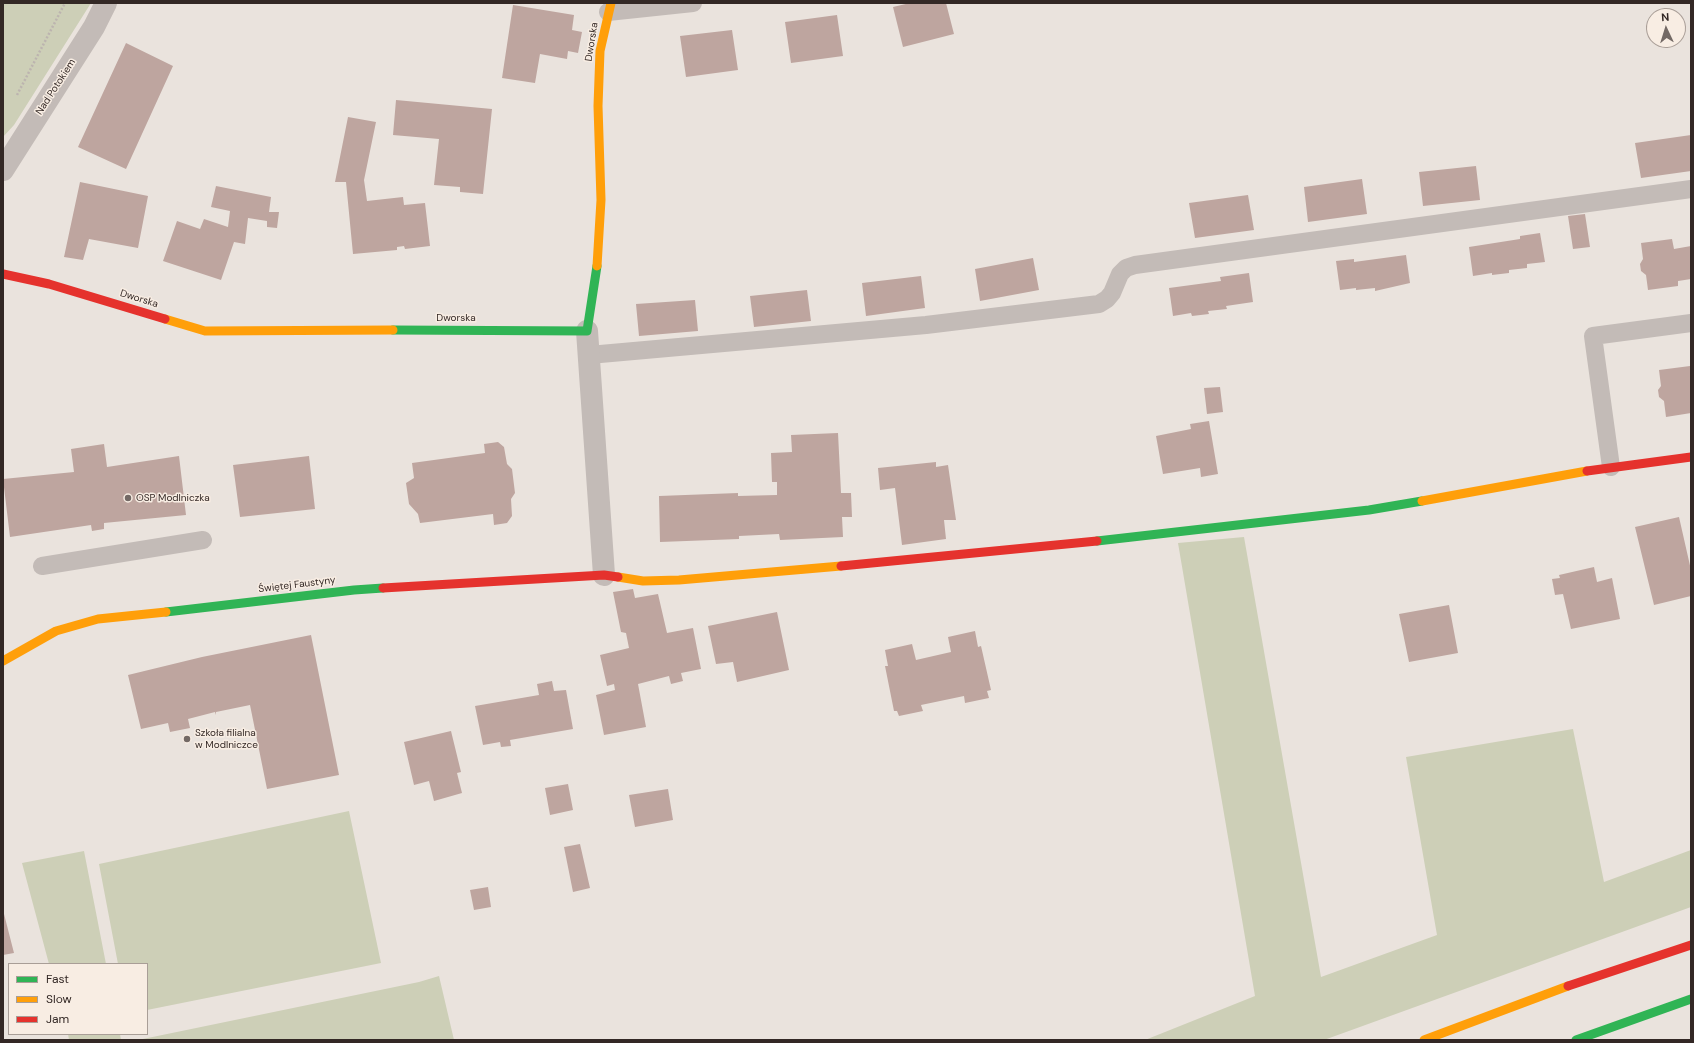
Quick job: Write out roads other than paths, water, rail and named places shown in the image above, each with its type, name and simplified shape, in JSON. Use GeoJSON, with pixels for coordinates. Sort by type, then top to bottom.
{"type":"FeatureCollection","features":[{"type":"Feature","properties":{"kind":"main road","name":"Dworska"},"geometry":{"type":"LineString","coordinates":[[3,274],[49,284],[205,331],[474,329],[587,331],[599,254],[601,200],[598,106],[600,51],[610,8]]}},
{"type":"Feature","properties":{"kind":"main road","name":"Świętej Faustyny"},"geometry":{"type":"LineString","coordinates":[[3,661],[56,631],[98,619],[200,609],[354,590],[604,574],[643,581],[686,579],[794,571],[1131,538],[1369,510],[1611,467],[1691,457]]}},
{"type":"Feature","properties":{"kind":"main road"},"geometry":{"type":"LineString","coordinates":[[1424,1040],[1560,989],[1691,945]]}},
{"type":"Feature","properties":{"kind":"main road"},"geometry":{"type":"LineString","coordinates":[[1576,1040],[1691,1000]]}},
{"type":"Feature","properties":{"kind":"street","name":"Nad Potokiem"},"geometry":{"type":"LineString","coordinates":[[3,170],[94,27],[106,3]]}},
{"type":"Feature","properties":{"kind":"street"},"geometry":{"type":"LineString","coordinates":[[587,331],[604,574]]}},
{"type":"Feature","properties":{"kind":"lane"},"geometry":{"type":"LineString","coordinates":[[610,8],[693,3]]}},
{"type":"Feature","properties":{"kind":"lane"},"geometry":{"type":"LineString","coordinates":[[589,355],[926,325],[1099,304],[1107,299],[1112,293],[1120,274],[1126,268],[1135,265],[1691,189]]}},
{"type":"Feature","properties":{"kind":"lane"},"geometry":{"type":"LineString","coordinates":[[1611,467],[1594,336],[1691,323]]}},
{"type":"Feature","properties":{"kind":"lane"},"geometry":{"type":"LineString","coordinates":[[42,566],[203,540]]}},
{"type":"Feature","properties":{"kind":"place","name":"OSP Modlniczka"},"geometry":{"type":"Point","coordinates":[128,498]}},
{"type":"Feature","properties":{"kind":"place","name":"Szkoła filialna w Modlniczce"},"geometry":{"type":"Point","coordinates":[187,739]}}]}
